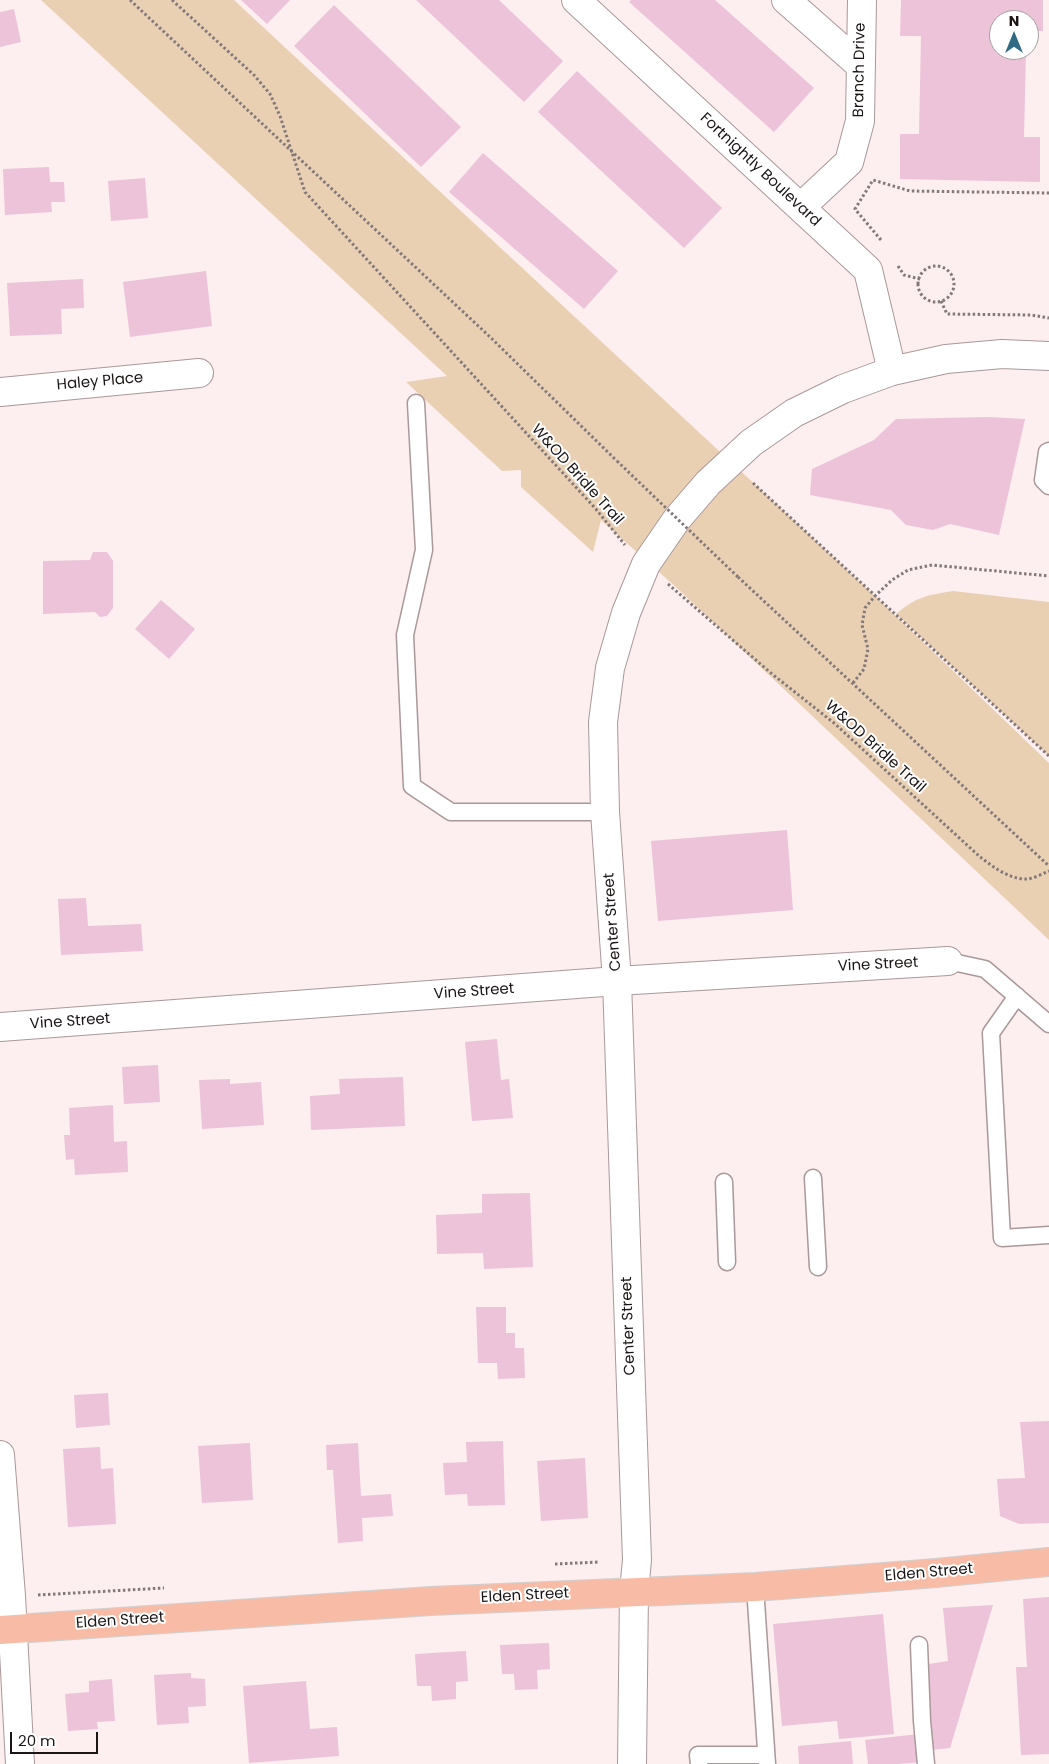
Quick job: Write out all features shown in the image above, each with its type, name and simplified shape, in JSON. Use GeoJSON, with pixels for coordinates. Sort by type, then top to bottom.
{"type":"FeatureCollection","features":[{"type":"Feature","properties":{"kind":"main road","name":"Elden Street"},"geometry":{"type":"LineString","coordinates":[[7,1629],[422,1602],[755,1587],[1049,1562]]}},
{"type":"Feature","properties":{"kind":"street","name":"Fortnightly Boulevard"},"geometry":{"type":"LineString","coordinates":[[576,0],[868,270],[892,371]]}},
{"type":"Feature","properties":{"kind":"street"},"geometry":{"type":"LineString","coordinates":[[786,0],[861,66]]}},
{"type":"Feature","properties":{"kind":"street","name":"Branch Drive"},"geometry":{"type":"LineString","coordinates":[[801,207],[849,162],[860,121],[862,0]]}},
{"type":"Feature","properties":{"kind":"street","name":"Center Street"},"geometry":{"type":"LineString","coordinates":[[632,1764],[634,1591],[637,1560],[617,981],[605,812],[603,722],[610,668],[626,613],[646,564],[677,519],[708,482],[751,443],[794,414],[843,389],[892,371],[946,358],[1002,354],[1049,356]]}},
{"type":"Feature","properties":{"kind":"street","name":"Haley Place"},"geometry":{"type":"LineString","coordinates":[[0,392],[199,373]]}},
{"type":"Feature","properties":{"kind":"street","name":"Vine Street"},"geometry":{"type":"LineString","coordinates":[[0,1027],[617,981],[948,961]]}},
{"type":"Feature","properties":{"kind":"street"},"geometry":{"type":"LineString","coordinates":[[0,1455],[7,1629],[20,1764]]}},
{"type":"Feature","properties":{"kind":"lane"},"geometry":{"type":"LineString","coordinates":[[416,403],[424,550],[405,635],[412,786],[451,812],[605,812]]}},
{"type":"Feature","properties":{"kind":"lane"},"geometry":{"type":"LineString","coordinates":[[1049,451],[1047,452],[1044,480],[1049,486]]}},
{"type":"Feature","properties":{"kind":"lane"},"geometry":{"type":"LineString","coordinates":[[948,961],[985,969],[1049,1024]]}},
{"type":"Feature","properties":{"kind":"lane"},"geometry":{"type":"LineString","coordinates":[[1017,996],[992,1033],[1002,1238],[1049,1235]]}},
{"type":"Feature","properties":{"kind":"lane"},"geometry":{"type":"LineString","coordinates":[[813,1178],[818,1267]]}},
{"type":"Feature","properties":{"kind":"lane"},"geometry":{"type":"LineString","coordinates":[[724,1182],[727,1262]]}},
{"type":"Feature","properties":{"kind":"lane"},"geometry":{"type":"LineString","coordinates":[[699,1764],[698,1755],[767,1759],[755,1587]]}},
{"type":"Feature","properties":{"kind":"lane"},"geometry":{"type":"LineString","coordinates":[[919,1645],[926,1764]]}},
{"type":"Feature","properties":{"kind":"path"},"geometry":{"type":"LineString","coordinates":[[130,0],[489,336],[738,577],[1049,866]]}},
{"type":"Feature","properties":{"kind":"path","name":"W&OD Bridle Trail"},"geometry":{"type":"LineString","coordinates":[[172,0],[254,75],[270,94],[305,192],[594,508],[619,539],[711,622],[834,723],[978,856],[997,870],[1016,877],[1028,879],[1049,872]]}},
{"type":"Feature","properties":{"kind":"path"},"geometry":{"type":"LineString","coordinates":[[884,244],[855,209],[873,180],[910,191],[1049,192]]}},
{"type":"Feature","properties":{"kind":"path"},"geometry":{"type":"LineString","coordinates":[[894,260],[904,275],[920,279]]}},
{"type":"Feature","properties":{"kind":"path"},"geometry":{"type":"LineString","coordinates":[[936,266],[946,269],[952,275],[955,284],[952,293],[946,300],[936,302],[927,300],[920,293],[918,284],[920,279],[920,275],[927,269],[936,266]]}},
{"type":"Feature","properties":{"kind":"path"},"geometry":{"type":"LineString","coordinates":[[941,301],[947,314],[1031,315],[1049,318]]}},
{"type":"Feature","properties":{"kind":"path"},"geometry":{"type":"LineString","coordinates":[[753,484],[1049,756]]}},
{"type":"Feature","properties":{"kind":"path"},"geometry":{"type":"LineString","coordinates":[[853,683],[864,669],[868,649],[862,625],[866,608],[875,596],[892,580],[908,570],[932,565],[1049,576]]}},
{"type":"Feature","properties":{"kind":"shaded area"},"geometry":{"type":"Polygon","coordinates":[[[41,0],[234,0],[875,596],[1049,763],[1049,940],[678,589],[601,520],[593,552],[521,487],[521,470],[502,471],[406,382],[447,376],[41,0]]]}},
{"type":"Feature","properties":{"kind":"shaded area"},"geometry":{"type":"Polygon","coordinates":[[[953,591],[1049,602],[1049,756],[896,614],[922,598],[953,591]]]}},
{"type":"Feature","properties":{"kind":"building"},"geometry":{"type":"Polygon","coordinates":[[[241,0],[290,0],[267,24],[241,0]]]}},
{"type":"Feature","properties":{"kind":"building"},"geometry":{"type":"Polygon","coordinates":[[[416,0],[499,0],[563,61],[524,102],[416,0]]]}},
{"type":"Feature","properties":{"kind":"building"},"geometry":{"type":"Polygon","coordinates":[[[631,0],[715,0],[814,88],[774,132],[629,2],[631,0]]]}},
{"type":"Feature","properties":{"kind":"building"},"geometry":{"type":"Polygon","coordinates":[[[901,0],[1043,0],[1043,31],[1039,31],[1039,10],[989,10],[989,60],[1026,60],[1024,137],[1040,137],[1040,182],[900,179],[900,134],[919,134],[921,36],[900,36],[901,0]]]}},
{"type":"Feature","properties":{"kind":"building"},"geometry":{"type":"Polygon","coordinates":[[[334,5],[461,127],[421,167],[294,46],[334,5]]]}},
{"type":"Feature","properties":{"kind":"building"},"geometry":{"type":"Polygon","coordinates":[[[14,9],[21,42],[0,47],[0,12],[14,9]]]}},
{"type":"Feature","properties":{"kind":"building"},"geometry":{"type":"Polygon","coordinates":[[[577,71],[722,208],[684,248],[538,112],[577,71]]]}},
{"type":"Feature","properties":{"kind":"building"},"geometry":{"type":"Polygon","coordinates":[[[483,153],[618,271],[584,309],[449,192],[483,153]]]}},
{"type":"Feature","properties":{"kind":"building"},"geometry":{"type":"Polygon","coordinates":[[[49,167],[50,182],[64,182],[65,202],[51,202],[52,212],[5,215],[3,169],[49,167]]]}},
{"type":"Feature","properties":{"kind":"building"},"geometry":{"type":"Polygon","coordinates":[[[145,178],[148,218],[111,221],[108,181],[145,178]]]}},
{"type":"Feature","properties":{"kind":"building"},"geometry":{"type":"Polygon","coordinates":[[[206,271],[212,326],[130,337],[123,282],[206,271]]]}},
{"type":"Feature","properties":{"kind":"building"},"geometry":{"type":"Polygon","coordinates":[[[83,279],[84,308],[61,309],[62,334],[10,336],[7,283],[83,279]]]}},
{"type":"Feature","properties":{"kind":"building"},"geometry":{"type":"Polygon","coordinates":[[[988,417],[1025,419],[999,535],[950,524],[933,530],[906,525],[891,510],[810,495],[812,469],[874,440],[896,419],[988,417]]]}},
{"type":"Feature","properties":{"kind":"building"},"geometry":{"type":"Polygon","coordinates":[[[93,552],[107,552],[113,561],[113,608],[107,616],[100,617],[95,612],[43,614],[43,561],[90,560],[93,552]]]}},
{"type":"Feature","properties":{"kind":"building"},"geometry":{"type":"Polygon","coordinates":[[[161,600],[195,629],[169,659],[135,629],[161,600]]]}},
{"type":"Feature","properties":{"kind":"building"},"geometry":{"type":"Polygon","coordinates":[[[787,830],[793,910],[658,921],[651,841],[787,830]]]}},
{"type":"Feature","properties":{"kind":"building"},"geometry":{"type":"Polygon","coordinates":[[[86,898],[88,926],[141,924],[143,951],[61,955],[58,899],[86,898]]]}},
{"type":"Feature","properties":{"kind":"building"},"geometry":{"type":"Polygon","coordinates":[[[497,1039],[501,1080],[509,1079],[513,1118],[472,1121],[465,1042],[497,1039]]]}},
{"type":"Feature","properties":{"kind":"building"},"geometry":{"type":"Polygon","coordinates":[[[158,1065],[160,1102],[124,1104],[122,1067],[158,1065]]]}},
{"type":"Feature","properties":{"kind":"building"},"geometry":{"type":"Polygon","coordinates":[[[403,1077],[405,1126],[311,1130],[310,1096],[340,1094],[339,1079],[403,1077]]]}},
{"type":"Feature","properties":{"kind":"building"},"geometry":{"type":"Polygon","coordinates":[[[230,1079],[230,1084],[261,1082],[264,1125],[202,1129],[199,1080],[230,1079]]]}},
{"type":"Feature","properties":{"kind":"building"},"geometry":{"type":"Polygon","coordinates":[[[113,1105],[114,1142],[127,1141],[128,1172],[75,1175],[74,1159],[66,1160],[64,1135],[70,1135],[69,1108],[113,1105]]]}},
{"type":"Feature","properties":{"kind":"building"},"geometry":{"type":"Polygon","coordinates":[[[530,1193],[533,1267],[484,1269],[483,1253],[437,1254],[436,1215],[482,1213],[482,1194],[530,1193]]]}},
{"type":"Feature","properties":{"kind":"building"},"geometry":{"type":"Polygon","coordinates":[[[476,1307],[506,1307],[506,1333],[515,1333],[515,1348],[524,1348],[525,1378],[498,1379],[497,1363],[478,1363],[476,1307]]]}},
{"type":"Feature","properties":{"kind":"building"},"geometry":{"type":"Polygon","coordinates":[[[108,1393],[110,1425],[76,1428],[74,1395],[108,1393]]]}},
{"type":"Feature","properties":{"kind":"building"},"geometry":{"type":"Polygon","coordinates":[[[1049,1421],[1049,1523],[1019,1524],[1000,1516],[997,1479],[1025,1478],[1020,1422],[1049,1421]]]}},
{"type":"Feature","properties":{"kind":"building"},"geometry":{"type":"Polygon","coordinates":[[[503,1441],[505,1505],[468,1506],[467,1494],[445,1495],[443,1463],[467,1462],[466,1442],[503,1441]]]}},
{"type":"Feature","properties":{"kind":"building"},"geometry":{"type":"Polygon","coordinates":[[[250,1443],[253,1500],[202,1503],[198,1446],[250,1443]]]}},
{"type":"Feature","properties":{"kind":"building"},"geometry":{"type":"Polygon","coordinates":[[[358,1443],[361,1496],[391,1494],[393,1516],[362,1518],[363,1541],[338,1543],[333,1470],[327,1470],[326,1445],[358,1443]]]}},
{"type":"Feature","properties":{"kind":"building"},"geometry":{"type":"Polygon","coordinates":[[[100,1447],[101,1469],[113,1468],[116,1524],[68,1527],[63,1449],[100,1447]]]}},
{"type":"Feature","properties":{"kind":"building"},"geometry":{"type":"Polygon","coordinates":[[[585,1458],[588,1518],[541,1521],[537,1461],[585,1458]]]}},
{"type":"Feature","properties":{"kind":"building"},"geometry":{"type":"Polygon","coordinates":[[[1049,1597],[1049,1754],[1021,1755],[1016,1667],[1027,1667],[1023,1599],[1049,1597]]]}},
{"type":"Feature","properties":{"kind":"building"},"geometry":{"type":"Polygon","coordinates":[[[993,1605],[950,1748],[931,1750],[922,1665],[948,1661],[943,1608],[993,1605]]]}},
{"type":"Feature","properties":{"kind":"building"},"geometry":{"type":"Polygon","coordinates":[[[883,1614],[894,1734],[839,1739],[837,1721],[782,1726],[773,1624],[883,1614]]]}},
{"type":"Feature","properties":{"kind":"building"},"geometry":{"type":"Polygon","coordinates":[[[549,1643],[550,1669],[537,1670],[538,1689],[515,1690],[514,1674],[502,1674],[500,1645],[549,1643]]]}},
{"type":"Feature","properties":{"kind":"building"},"geometry":{"type":"Polygon","coordinates":[[[466,1651],[468,1681],[456,1682],[456,1699],[432,1701],[431,1686],[417,1686],[415,1654],[466,1651]]]}},
{"type":"Feature","properties":{"kind":"building"},"geometry":{"type":"Polygon","coordinates":[[[191,1673],[191,1678],[205,1679],[206,1706],[188,1707],[189,1723],[157,1725],[154,1675],[191,1673]]]}},
{"type":"Feature","properties":{"kind":"building"},"geometry":{"type":"Polygon","coordinates":[[[112,1679],[115,1721],[97,1722],[98,1729],[68,1731],[65,1694],[89,1692],[89,1681],[112,1679]]]}},
{"type":"Feature","properties":{"kind":"building"},"geometry":{"type":"Polygon","coordinates":[[[306,1681],[310,1729],[337,1727],[339,1756],[249,1763],[243,1686],[306,1681]]]}},
{"type":"Feature","properties":{"kind":"building"},"geometry":{"type":"Polygon","coordinates":[[[919,1734],[922,1762],[868,1764],[865,1740],[919,1734]]]}},
{"type":"Feature","properties":{"kind":"building"},"geometry":{"type":"Polygon","coordinates":[[[851,1741],[853,1764],[799,1764],[798,1746],[851,1741]]]}}]}
